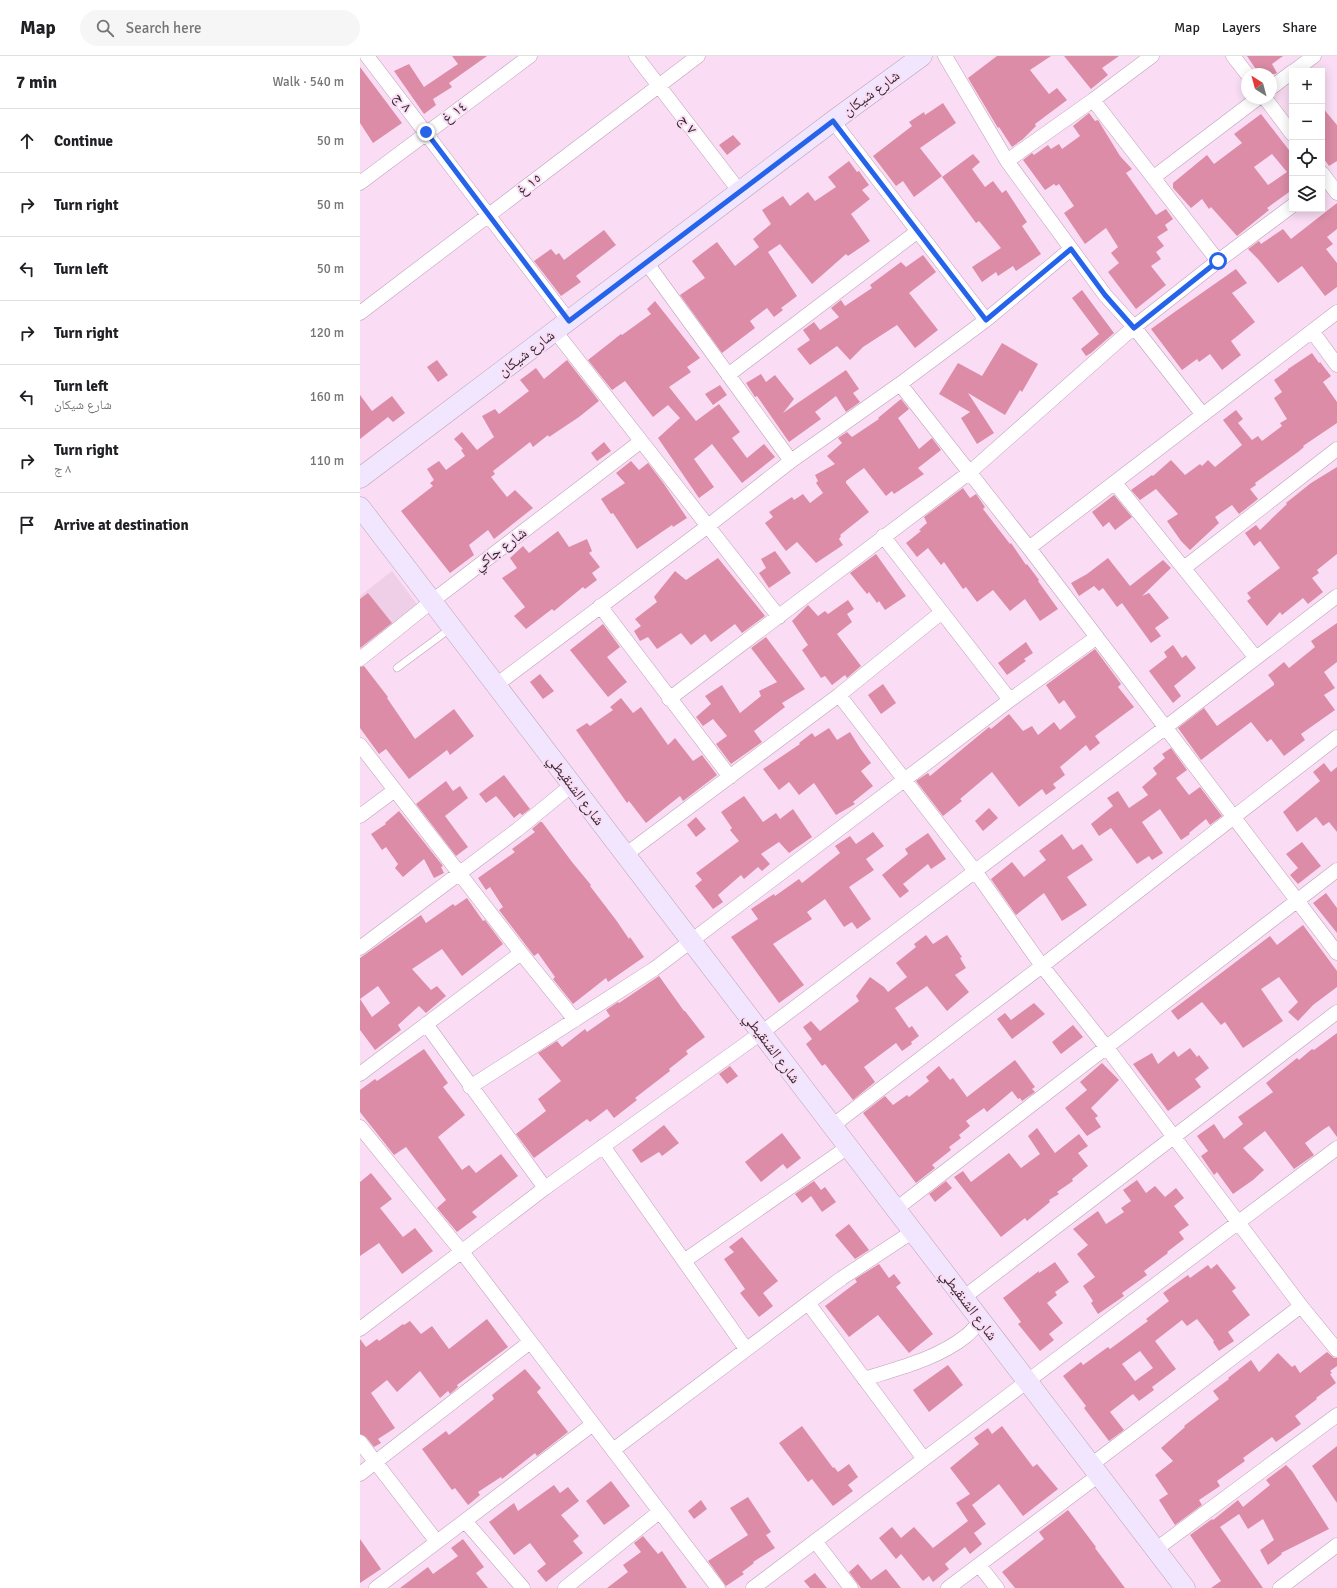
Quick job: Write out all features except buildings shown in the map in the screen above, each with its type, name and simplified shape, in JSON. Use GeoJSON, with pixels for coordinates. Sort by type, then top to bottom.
{"type":"FeatureCollection","features":[{"type":"Feature","properties":{"kind":"street","name":"٨ ج"},"geometry":{"type":"LineString","coordinates":[[367,56],[489,214],[640,442],[779,617]]}},
{"type":"Feature","properties":{"kind":"street","name":"١٤ غ"},"geometry":{"type":"LineString","coordinates":[[360,183],[426,132],[530,56]]}},
{"type":"Feature","properties":{"kind":"street","name":"٧ ج"},"geometry":{"type":"LineString","coordinates":[[636,56],[740,192]]}},
{"type":"Feature","properties":{"kind":"street","name":"١٥ غ"},"geometry":{"type":"LineString","coordinates":[[360,313],[698,56]]}},
{"type":"Feature","properties":{"kind":"street","name":"شارع شيكان"},"geometry":{"type":"LineString","coordinates":[[360,478],[833,121],[922,56]]}},
{"type":"Feature","properties":{"kind":"street"},"geometry":{"type":"LineString","coordinates":[[945,56],[1006,161],[1105,295],[1134,328],[1203,415]]}},
{"type":"Feature","properties":{"kind":"street"},"geometry":{"type":"LineString","coordinates":[[1006,161],[1093,100],[1152,56]]}},
{"type":"Feature","properties":{"kind":"street"},"geometry":{"type":"LineString","coordinates":[[1233,56],[1242,68]]}},
{"type":"Feature","properties":{"kind":"street"},"geometry":{"type":"LineString","coordinates":[[1298,68],[1314,56]]}},
{"type":"Feature","properties":{"kind":"street"},"geometry":{"type":"LineString","coordinates":[[1277,84],[1289,75]]}},
{"type":"Feature","properties":{"kind":"street"},"geometry":{"type":"LineString","coordinates":[[1093,100],[1218,261]]}},
{"type":"Feature","properties":{"kind":"street"},"geometry":{"type":"LineString","coordinates":[[1154,178],[1250,104]]}},
{"type":"Feature","properties":{"kind":"street"},"geometry":{"type":"LineString","coordinates":[[1270,104],[1289,130]]}},
{"type":"Feature","properties":{"kind":"street"},"geometry":{"type":"LineString","coordinates":[[833,121],[986,320]]}},
{"type":"Feature","properties":{"kind":"street"},"geometry":{"type":"LineString","coordinates":[[1327,177],[1337,193]]}},
{"type":"Feature","properties":{"kind":"street"},"geometry":{"type":"LineString","coordinates":[[669,699],[779,617],[883,536],[970,472],[1134,328],[1218,261],[1289,208]]}},
{"type":"Feature","properties":{"kind":"street"},"geometry":{"type":"LineString","coordinates":[[728,375],[918,231]]}},
{"type":"Feature","properties":{"kind":"street"},"geometry":{"type":"LineString","coordinates":[[496,685],[708,526],[791,461],[900,384],[986,320],[1071,249]]}},
{"type":"Feature","properties":{"kind":"street"},"geometry":{"type":"LineString","coordinates":[[646,262],[791,461]]}},
{"type":"Feature","properties":{"kind":"street"},"geometry":{"type":"LineString","coordinates":[[1029,548],[1337,312]]}},
{"type":"Feature","properties":{"kind":"street"},"geometry":{"type":"LineString","coordinates":[[1312,331],[1337,365]]}},
{"type":"Feature","properties":{"kind":"street"},"geometry":{"type":"LineString","coordinates":[[900,384],[1029,548],[1337,953]]}},
{"type":"Feature","properties":{"kind":"street","name":"شارع جاكي"},"geometry":{"type":"LineString","coordinates":[[360,659],[431,602],[640,442]]}},
{"type":"Feature","properties":{"kind":"street"},"geometry":{"type":"LineString","coordinates":[[1184,568],[1337,449]]}},
{"type":"Feature","properties":{"kind":"street"},"geometry":{"type":"LineString","coordinates":[[1115,483],[1256,658]]}},
{"type":"Feature","properties":{"kind":"street","name":"شارع الشنقيطي"},"geometry":{"type":"LineString","coordinates":[[360,507],[1184,1588]]}},
{"type":"Feature","properties":{"kind":"street"},"geometry":{"type":"LineString","coordinates":[[883,536],[1010,700]]}},
{"type":"Feature","properties":{"kind":"street"},"geometry":{"type":"LineString","coordinates":[[362,1322],[462,1252],[545,1188],[761,1033],[1337,596]]}},
{"type":"Feature","properties":{"kind":"street"},"geometry":{"type":"LineString","coordinates":[[600,606],[669,699],[730,777]]}},
{"type":"Feature","properties":{"kind":"street"},"geometry":{"type":"LineString","coordinates":[[625,855],[839,695],[942,612]]}},
{"type":"Feature","properties":{"kind":"street"},"geometry":{"type":"LineString","coordinates":[[470,1086],[654,969],[692,942],[1010,700],[1097,637]]}},
{"type":"Feature","properties":{"kind":"street"},"geometry":{"type":"LineString","coordinates":[[839,695],[975,871],[1042,966],[1107,1048],[1301,1306],[1337,1350]]}},
{"type":"Feature","properties":{"kind":"street"},"geometry":{"type":"LineString","coordinates":[[832,1126],[1042,966],[1337,737]]}},
{"type":"Feature","properties":{"kind":"street"},"geometry":{"type":"LineString","coordinates":[[360,745],[521,953],[575,1020]]}},
{"type":"Feature","properties":{"kind":"street"},"geometry":{"type":"LineString","coordinates":[[360,948],[460,874],[572,785]]}},
{"type":"Feature","properties":{"kind":"street"},"geometry":{"type":"LineString","coordinates":[[360,816],[395,790]]}},
{"type":"Feature","properties":{"kind":"street"},"geometry":{"type":"LineString","coordinates":[[896,1209],[1337,870]]}},
{"type":"Feature","properties":{"kind":"street"},"geometry":{"type":"LineString","coordinates":[[360,1074],[521,953]]}},
{"type":"Feature","properties":{"kind":"street"},"geometry":{"type":"LineString","coordinates":[[963,1298],[1337,1012]]}},
{"type":"Feature","properties":{"kind":"street"},"geometry":{"type":"LineString","coordinates":[[426,1024],[545,1188]]}},
{"type":"Feature","properties":{"kind":"street"},"geometry":{"type":"LineString","coordinates":[[360,1127],[462,1252],[718,1588]]}},
{"type":"Feature","properties":{"kind":"street"},"geometry":{"type":"LineString","coordinates":[[603,1146],[746,1349]]}},
{"type":"Feature","properties":{"kind":"street"},"geometry":{"type":"LineString","coordinates":[[684,1261],[848,1147]]}},
{"type":"Feature","properties":{"kind":"street"},"geometry":{"type":"LineString","coordinates":[[753,1588],[1337,1148]]}},
{"type":"Feature","properties":{"kind":"street"},"geometry":{"type":"LineString","coordinates":[[613,1450],[808,1302],[912,1232]]}},
{"type":"Feature","properties":{"kind":"street"},"geometry":{"type":"LineString","coordinates":[[808,1302],[924,1459]]}},
{"type":"Feature","properties":{"kind":"street"},"geometry":{"type":"LineString","coordinates":[[948,1588],[979,1566],[1095,1470],[1301,1306]]}},
{"type":"Feature","properties":{"kind":"street"},"geometry":{"type":"LineString","coordinates":[[864,1379],[932,1356],[966,1336],[981,1321]]}},
{"type":"Feature","properties":{"kind":"street"},"geometry":{"type":"LineString","coordinates":[[360,1474],[530,1342]]}},
{"type":"Feature","properties":{"kind":"street"},"geometry":{"type":"LineString","coordinates":[[1155,1550],[1337,1415]]}},
{"type":"Feature","properties":{"kind":"street"},"geometry":{"type":"LineString","coordinates":[[376,1588],[593,1424]]}},
{"type":"Feature","properties":{"kind":"street"},"geometry":{"type":"LineString","coordinates":[[360,1442],[437,1542]]}},
{"type":"Feature","properties":{"kind":"street"},"geometry":{"type":"LineString","coordinates":[[565,1588],[660,1512]]}},
{"type":"Feature","properties":{"kind":"street"},"geometry":{"type":"LineString","coordinates":[[465,1521],[523,1588]]}},
{"type":"Feature","properties":{"kind":"street"},"geometry":{"type":"LineString","coordinates":[[815,1541],[851,1588]]}},
{"type":"Feature","properties":{"kind":"street"},"geometry":{"type":"LineString","coordinates":[[1280,1588],[1337,1545]]}},
{"type":"Feature","properties":{"kind":"street"},"geometry":{"type":"LineString","coordinates":[[979,1566],[997,1588]]}},
{"type":"Feature","properties":{"kind":"lane"},"geometry":{"type":"LineString","coordinates":[[397,668],[451,628]]}},
{"type":"Feature","properties":{"kind":"shaded area"},"geometry":{"type":"Polygon","coordinates":[[[392,571],[419,607],[363,650],[360,646],[360,596],[392,571]]]}},
{"type":"Feature","properties":{"kind":"route"},"geometry":{"type":"LineString","coordinates":[[426,132],[569,321],[833,121],[986,320],[1071,249],[1105,295],[1134,328],[1218,261]]}}]}
